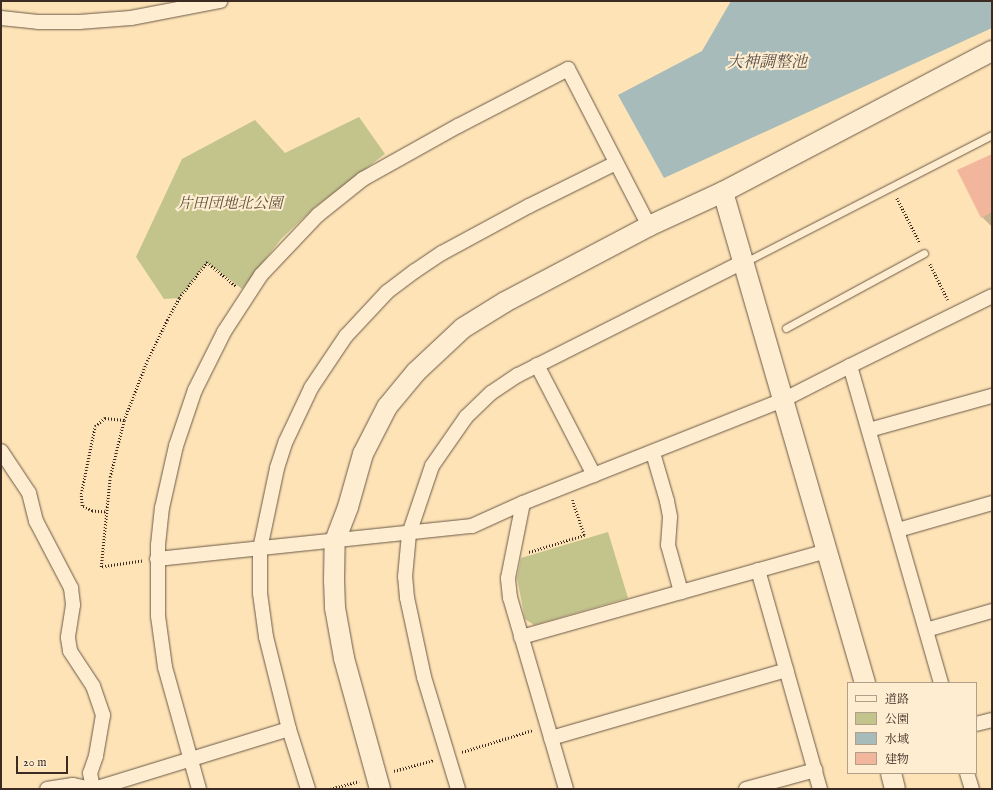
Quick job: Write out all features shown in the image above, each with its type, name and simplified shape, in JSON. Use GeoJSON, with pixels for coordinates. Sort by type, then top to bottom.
{"type":"FeatureCollection","features":[{"type":"Feature","properties":{"kind":"street"},"geometry":{"type":"LineString","coordinates":[[1,18],[38,22],[79,22],[130,18],[220,1]]}},
{"type":"Feature","properties":{"kind":"street"},"geometry":{"type":"LineString","coordinates":[[380,789],[357,708],[339,633],[334,587],[335,541],[348,507],[363,454],[387,406],[416,372],[463,328],[505,302],[649,226],[723,192],[992,51]]}},
{"type":"Feature","properties":{"kind":"street"},"geometry":{"type":"LineString","coordinates":[[199,789],[165,667],[158,616],[157,559],[162,508],[176,446],[188,409],[205,368],[247,296],[288,244],[318,214],[363,179],[437,136],[568,69],[649,226]]}},
{"type":"Feature","properties":{"kind":"street"},"geometry":{"type":"LineString","coordinates":[[308,789],[289,729],[266,637],[260,593],[260,549],[271,489],[286,441],[311,388],[346,336],[387,292],[442,252],[616,163]]}},
{"type":"Feature","properties":{"kind":"street"},"geometry":{"type":"LineString","coordinates":[[723,192],[865,682]]}},
{"type":"Feature","properties":{"kind":"street"},"geometry":{"type":"LineString","coordinates":[[458,789],[414,636],[405,577],[409,534],[432,466],[466,417],[491,393],[537,364],[743,262]]}},
{"type":"Feature","properties":{"kind":"street"},"geometry":{"type":"LineString","coordinates":[[157,559],[409,534],[472,526],[523,503],[653,453],[783,400],[992,296]]}},
{"type":"Feature","properties":{"kind":"street"},"geometry":{"type":"LineString","coordinates":[[537,364],[594,475]]}},
{"type":"Feature","properties":{"kind":"street"},"geometry":{"type":"LineString","coordinates":[[850,366],[942,682]]}},
{"type":"Feature","properties":{"kind":"street"},"geometry":{"type":"LineString","coordinates":[[868,430],[992,396]]}},
{"type":"Feature","properties":{"kind":"street"},"geometry":{"type":"LineString","coordinates":[[1,450],[29,493],[36,521],[71,588],[73,605],[68,638],[70,651],[93,686],[103,715],[96,756],[90,774],[93,789]]}},
{"type":"Feature","properties":{"kind":"street"},"geometry":{"type":"LineString","coordinates":[[653,453],[667,500],[670,517],[668,544],[681,592]]}},
{"type":"Feature","properties":{"kind":"street"},"geometry":{"type":"LineString","coordinates":[[523,503],[508,578],[510,598],[566,789]]}},
{"type":"Feature","properties":{"kind":"street"},"geometry":{"type":"LineString","coordinates":[[898,530],[992,503]]}},
{"type":"Feature","properties":{"kind":"street"},"geometry":{"type":"LineString","coordinates":[[521,637],[827,551]]}},
{"type":"Feature","properties":{"kind":"street"},"geometry":{"type":"LineString","coordinates":[[758,570],[820,789]]}},
{"type":"Feature","properties":{"kind":"street"},"geometry":{"type":"LineString","coordinates":[[926,630],[992,611]]}},
{"type":"Feature","properties":{"kind":"street"},"geometry":{"type":"LineString","coordinates":[[551,738],[786,670]]}},
{"type":"Feature","properties":{"kind":"street"},"geometry":{"type":"LineString","coordinates":[[977,724],[992,720]]}},
{"type":"Feature","properties":{"kind":"street"},"geometry":{"type":"LineString","coordinates":[[47,789],[74,785],[93,789],[289,729]]}},
{"type":"Feature","properties":{"kind":"street"},"geometry":{"type":"LineString","coordinates":[[746,789],[815,770]]}},
{"type":"Feature","properties":{"kind":"street"},"geometry":{"type":"LineString","coordinates":[[891,774],[895,789]]}},
{"type":"Feature","properties":{"kind":"street"},"geometry":{"type":"LineString","coordinates":[[967,774],[972,789]]}},
{"type":"Feature","properties":{"kind":"lane"},"geometry":{"type":"LineString","coordinates":[[743,262],[992,135]]}},
{"type":"Feature","properties":{"kind":"lane"},"geometry":{"type":"LineString","coordinates":[[786,328],[924,253]]}},
{"type":"Feature","properties":{"kind":"path"},"geometry":{"type":"LineString","coordinates":[[157,559],[101,567],[105,512],[124,420],[147,361],[167,320],[179,298],[207,262],[247,296]]}},
{"type":"Feature","properties":{"kind":"path"},"geometry":{"type":"LineString","coordinates":[[105,512],[92,511],[82,506],[80,494],[95,426],[105,418],[124,420]]}},
{"type":"Feature","properties":{"kind":"path"},"geometry":{"type":"LineString","coordinates":[[512,557],[584,535],[567,486]]}},
{"type":"Feature","properties":{"kind":"green space","name":"片田団地北公園"},"geometry":{"type":"Polygon","coordinates":[[[359,117],[385,154],[315,207],[281,239],[242,289],[207,262],[179,298],[164,299],[136,257],[182,159],[255,120],[285,153],[359,117]]]}},
{"type":"Feature","properties":{"kind":"green space"},"geometry":{"type":"Polygon","coordinates":[[[608,532],[628,598],[534,625],[525,619],[517,578],[521,558],[608,532]]]}},
{"type":"Feature","properties":{"kind":"water","name":"大神調整池"},"geometry":{"type":"Polygon","coordinates":[[[731,1],[992,1],[992,28],[664,178],[618,95],[702,51],[731,1]]]}},
{"type":"Feature","properties":{"kind":"building"},"geometry":{"type":"Polygon","coordinates":[[[992,154],[992,212],[981,218],[957,170],[992,154]]]}}]}
